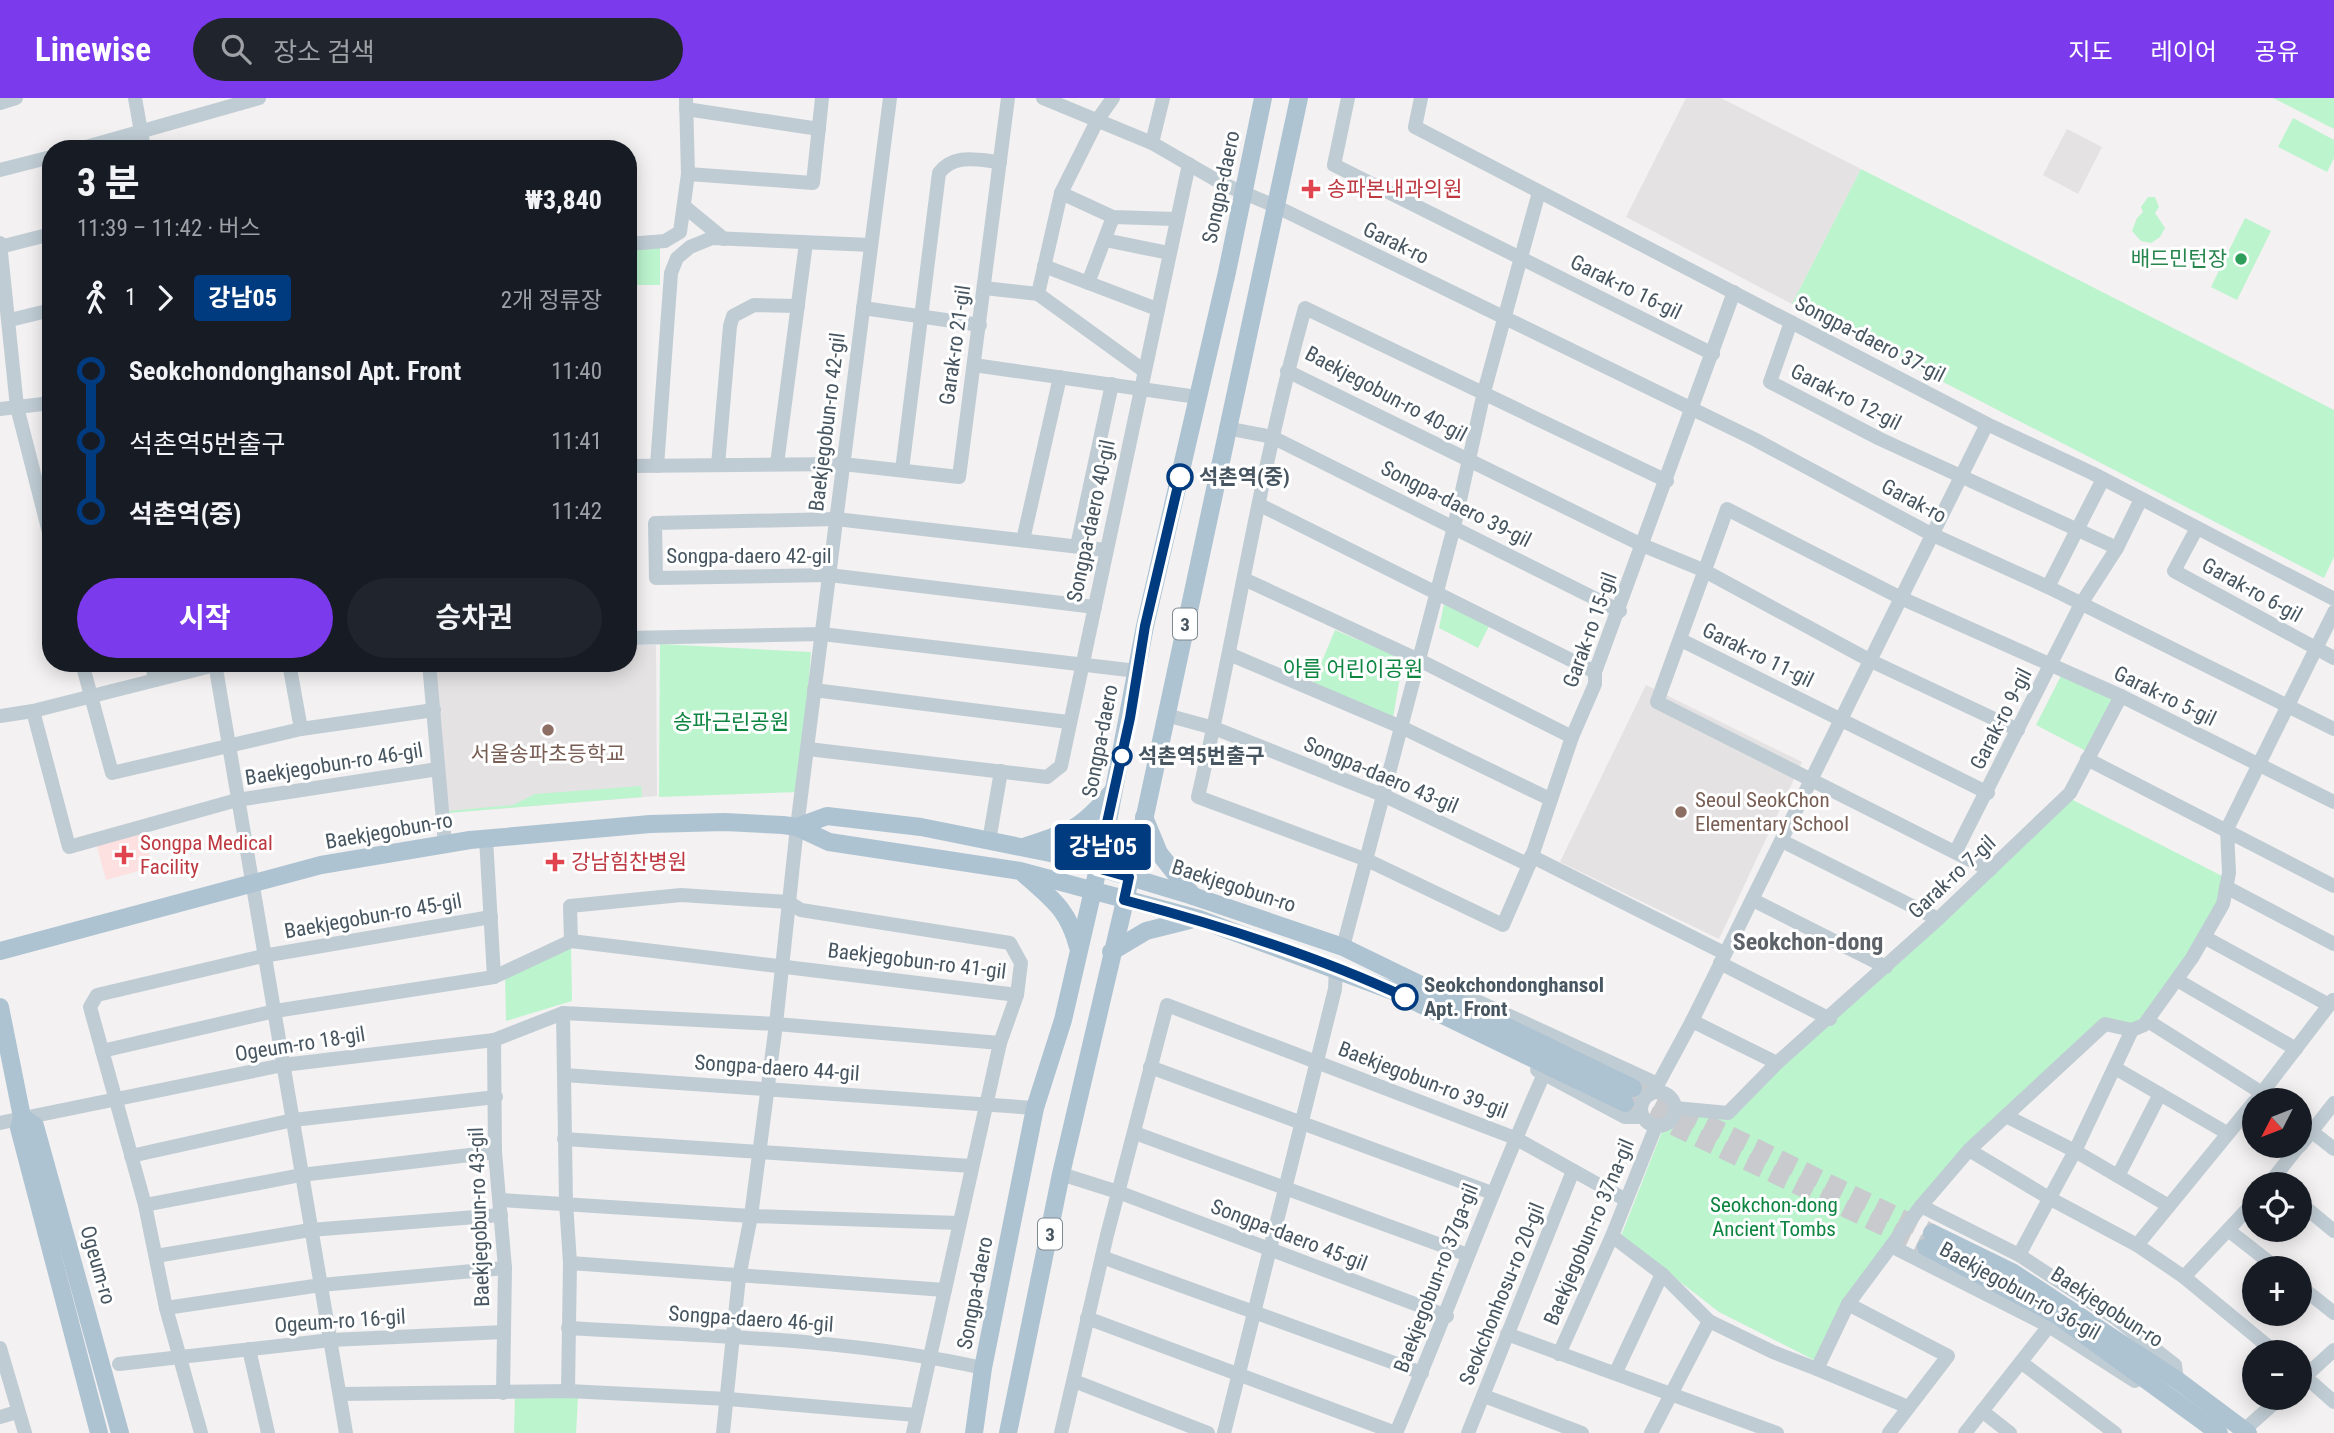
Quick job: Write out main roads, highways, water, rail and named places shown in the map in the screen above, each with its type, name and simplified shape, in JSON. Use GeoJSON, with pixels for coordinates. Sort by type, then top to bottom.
{"type":"FeatureCollection","features":[{"type":"Feature","properties":{"kind":"main road","name":"Songpa-daero"},"geometry":{"type":"LineString","coordinates":[[974,1433],[983,1368],[1035,1108],[1063,1020],[1079,951],[1137,671],[1263,98]]}},
{"type":"Feature","properties":{"kind":"main road","name":"3"},"geometry":{"type":"LineString","coordinates":[[1008,1433],[1060,1174],[1144,817],[1298,98]]}},
{"type":"Feature","properties":{"kind":"main road"},"geometry":{"type":"LineString","coordinates":[[1023,847],[1076,829],[1090,819],[1114,789]]}},
{"type":"Feature","properties":{"kind":"main road","name":"Baekjegobun-ro"},"geometry":{"type":"LineString","coordinates":[[797,827],[827,816],[842,816],[989,841],[1023,847],[1193,896],[1343,947],[1428,997],[1629,1095]]}},
{"type":"Feature","properties":{"kind":"main road"},"geometry":{"type":"LineString","coordinates":[[1144,817],[1159,853],[1193,896]]}},
{"type":"Feature","properties":{"kind":"main road","name":"Baekjegobun-ro"},"geometry":{"type":"LineString","coordinates":[[0,951],[321,865],[486,838],[663,824],[725,822],[797,827],[829,842],[1020,871],[1199,919],[1336,969],[1428,997]]}},
{"type":"Feature","properties":{"kind":"main road"},"geometry":{"type":"LineString","coordinates":[[1020,871],[1063,909],[1072,923],[1079,951]]}},
{"type":"Feature","properties":{"kind":"main road"},"geometry":{"type":"LineString","coordinates":[[1111,952],[1146,930],[1181,920],[1199,919]]}},
{"type":"Feature","properties":{"kind":"main road","name":"Ogeum-ro"},"geometry":{"type":"LineString","coordinates":[[0,1007],[22,1117],[19,1128],[99,1433]]}},
{"type":"Feature","properties":{"kind":"main road","name":"Ogeum-ro"},"geometry":{"type":"LineString","coordinates":[[22,1117],[35,1126],[120,1433]]}},
{"type":"Feature","properties":{"kind":"main road","name":"Baekjegobun-ro"},"geometry":{"type":"LineString","coordinates":[[2219,1433],[2057,1315],[1929,1240],[2012,1272],[2177,1380],[2246,1432]]}},
{"type":"Feature","properties":{"kind":"tunnel"},"geometry":{"type":"LineString","coordinates":[[1633,1088],[1932,1233]]}},
{"type":"Feature","properties":{"kind":"tunnel"},"geometry":{"type":"LineString","coordinates":[[1625,1103],[1926,1247]]}},
{"type":"Feature","properties":{"kind":"place","name":"송파본내과의원"},"geometry":{"type":"Point","coordinates":[1311,189]}},
{"type":"Feature","properties":{"kind":"place","name":"배드민턴장"},"geometry":{"type":"Point","coordinates":[2241,259]}},
{"type":"Feature","properties":{"kind":"place","name":"석촌역(중)"},"geometry":{"type":"Point","coordinates":[1180,477]}},
{"type":"Feature","properties":{"kind":"place","name":"서울송파초등학교"},"geometry":{"type":"Point","coordinates":[548,730]}},
{"type":"Feature","properties":{"kind":"place","name":"석촌역5번출구"},"geometry":{"type":"Point","coordinates":[1122,756]}},
{"type":"Feature","properties":{"kind":"place","name":"Seoul SeokChon Elementary School"},"geometry":{"type":"Point","coordinates":[1681,812]}},
{"type":"Feature","properties":{"kind":"place","name":"Songpa Medical Facility"},"geometry":{"type":"Point","coordinates":[124,855]}},
{"type":"Feature","properties":{"kind":"place","name":"강남힘찬병원"},"geometry":{"type":"Point","coordinates":[555,862]}},
{"type":"Feature","properties":{"kind":"place","name":"Seokchondonghansol Apt. Front"},"geometry":{"type":"Point","coordinates":[1405,997]}},
{"type":"Feature","properties":{"kind":"district","name":"Seokchon-dong"},"geometry":{"type":"Point","coordinates":[1808,942]}},
{"type":"Feature","properties":{"kind":"park label","name":"아름 어린이공원"},"geometry":{"type":"Point","coordinates":[1353,669]}},
{"type":"Feature","properties":{"kind":"park label","name":"송파근린공원"},"geometry":{"type":"Point","coordinates":[731,722]}},
{"type":"Feature","properties":{"kind":"park label","name":"Seokchon-dong Ancient Tombs"},"geometry":{"type":"Point","coordinates":[1774,1217]}}]}
